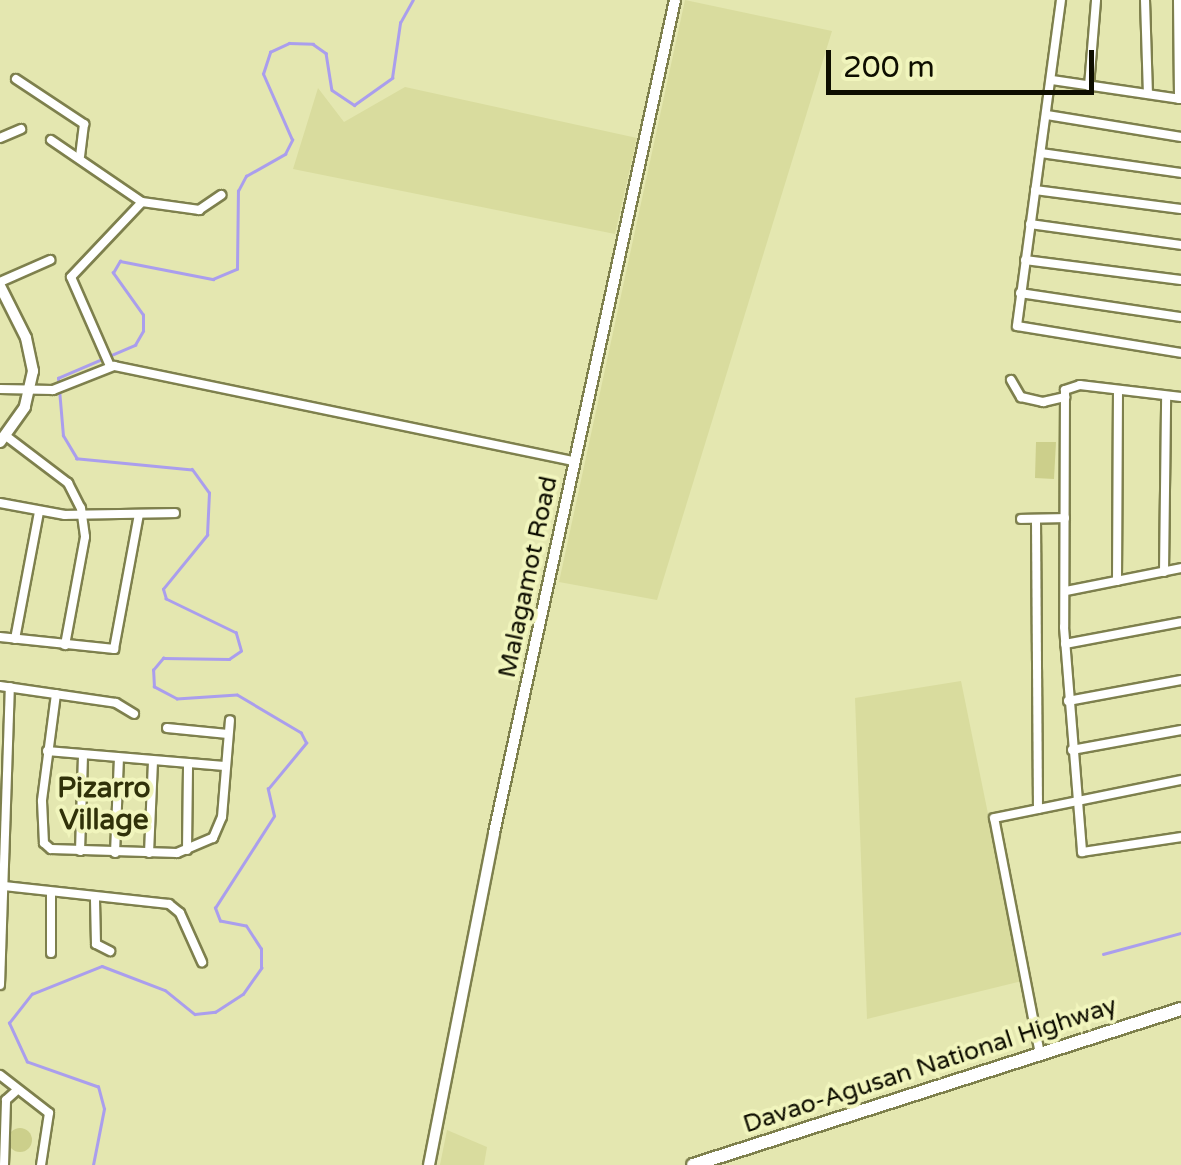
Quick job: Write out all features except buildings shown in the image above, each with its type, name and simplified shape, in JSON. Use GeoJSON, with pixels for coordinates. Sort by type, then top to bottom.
{"type":"FeatureCollection","features":[{"type":"Feature","properties":{"kind":"highway","name":"Davao-Agusan National Highway"},"geometry":{"type":"LineString","coordinates":[[692,1165],[1181,1009]]}},
{"type":"Feature","properties":{"kind":"street","name":"Malagamot Road"},"geometry":{"type":"LineString","coordinates":[[429,1165],[573,461],[675,0]]}},
{"type":"Feature","properties":{"kind":"street"},"geometry":{"type":"LineString","coordinates":[[1061,0],[1020,293],[1020,329],[1181,353]]}},
{"type":"Feature","properties":{"kind":"street"},"geometry":{"type":"LineString","coordinates":[[1089,86],[1096,0]]}},
{"type":"Feature","properties":{"kind":"street"},"geometry":{"type":"LineString","coordinates":[[1145,0],[1148,94]]}},
{"type":"Feature","properties":{"kind":"street"},"geometry":{"type":"LineString","coordinates":[[1052,80],[1180,99],[1178,0]]}},
{"type":"Feature","properties":{"kind":"street"},"geometry":{"type":"LineString","coordinates":[[16,79],[84,124],[80,156]]}},
{"type":"Feature","properties":{"kind":"street"},"geometry":{"type":"LineString","coordinates":[[1047,115],[1181,137]]}},
{"type":"Feature","properties":{"kind":"street"},"geometry":{"type":"LineString","coordinates":[[0,138],[21,129]]}},
{"type":"Feature","properties":{"kind":"street"},"geometry":{"type":"LineString","coordinates":[[51,140],[80,156],[142,202],[200,210],[221,195]]}},
{"type":"Feature","properties":{"kind":"street"},"geometry":{"type":"LineString","coordinates":[[1041,153],[1181,173]]}},
{"type":"Feature","properties":{"kind":"street"},"geometry":{"type":"LineString","coordinates":[[1036,190],[1181,209]]}},
{"type":"Feature","properties":{"kind":"street"},"geometry":{"type":"LineString","coordinates":[[109,364],[71,277],[142,202]]}},
{"type":"Feature","properties":{"kind":"street"},"geometry":{"type":"LineString","coordinates":[[1030,224],[1181,245]]}},
{"type":"Feature","properties":{"kind":"street"},"geometry":{"type":"LineString","coordinates":[[50,260],[0,284],[30,348],[30,392],[3,439],[72,486],[83,516],[66,645]]}},
{"type":"Feature","properties":{"kind":"street"},"geometry":{"type":"LineString","coordinates":[[1025,260],[1181,280]]}},
{"type":"Feature","properties":{"kind":"street"},"geometry":{"type":"LineString","coordinates":[[1020,293],[1181,317]]}},
{"type":"Feature","properties":{"kind":"street"},"geometry":{"type":"LineString","coordinates":[[0,389],[30,392],[58,388],[109,364],[573,461]]}},
{"type":"Feature","properties":{"kind":"street"},"geometry":{"type":"LineString","coordinates":[[1012,380],[1021,397],[1043,402],[1065,397]]}},
{"type":"Feature","properties":{"kind":"street"},"geometry":{"type":"LineString","coordinates":[[1181,397],[1071,385],[1065,397],[1064,644],[1076,803],[1085,856],[1181,837]]}},
{"type":"Feature","properties":{"kind":"street"},"geometry":{"type":"LineString","coordinates":[[1117,581],[1118,390]]}},
{"type":"Feature","properties":{"kind":"street"},"geometry":{"type":"LineString","coordinates":[[1164,572],[1166,396]]}},
{"type":"Feature","properties":{"kind":"street"},"geometry":{"type":"LineString","coordinates":[[0,503],[83,516],[175,512]]}},
{"type":"Feature","properties":{"kind":"street"},"geometry":{"type":"LineString","coordinates":[[15,639],[39,512]]}},
{"type":"Feature","properties":{"kind":"street"},"geometry":{"type":"LineString","coordinates":[[0,637],[108,650],[117,645],[139,514]]}},
{"type":"Feature","properties":{"kind":"street"},"geometry":{"type":"LineString","coordinates":[[1021,520],[1065,518]]}},
{"type":"Feature","properties":{"kind":"street"},"geometry":{"type":"LineString","coordinates":[[1036,520],[1038,810]]}},
{"type":"Feature","properties":{"kind":"street"},"geometry":{"type":"LineString","coordinates":[[1066,591],[1181,568]]}},
{"type":"Feature","properties":{"kind":"street"},"geometry":{"type":"LineString","coordinates":[[1064,644],[1181,622]]}},
{"type":"Feature","properties":{"kind":"street"},"geometry":{"type":"LineString","coordinates":[[1068,701],[1181,680]]}},
{"type":"Feature","properties":{"kind":"street"},"geometry":{"type":"LineString","coordinates":[[0,985],[5,686],[116,703],[134,714]]}},
{"type":"Feature","properties":{"kind":"street"},"geometry":{"type":"LineString","coordinates":[[56,694],[47,751],[44,843],[80,851],[187,850],[220,827],[230,720]]}},
{"type":"Feature","properties":{"kind":"street"},"geometry":{"type":"LineString","coordinates":[[166,728],[228,734]]}},
{"type":"Feature","properties":{"kind":"street"},"geometry":{"type":"LineString","coordinates":[[1072,750],[1181,730]]}},
{"type":"Feature","properties":{"kind":"street"},"geometry":{"type":"LineString","coordinates":[[47,751],[224,766]]}},
{"type":"Feature","properties":{"kind":"street"},"geometry":{"type":"LineString","coordinates":[[80,851],[83,755]]}},
{"type":"Feature","properties":{"kind":"street"},"geometry":{"type":"LineString","coordinates":[[115,853],[119,758]]}},
{"type":"Feature","properties":{"kind":"street"},"geometry":{"type":"LineString","coordinates":[[149,853],[154,760]]}},
{"type":"Feature","properties":{"kind":"street"},"geometry":{"type":"LineString","coordinates":[[187,850],[188,764]]}},
{"type":"Feature","properties":{"kind":"street"},"geometry":{"type":"LineString","coordinates":[[1040,1054],[994,818],[1181,780]]}},
{"type":"Feature","properties":{"kind":"street"},"geometry":{"type":"LineString","coordinates":[[4,886],[176,908],[202,962]]}},
{"type":"Feature","properties":{"kind":"street"},"geometry":{"type":"LineString","coordinates":[[51,894],[51,953]]}},
{"type":"Feature","properties":{"kind":"street"},"geometry":{"type":"LineString","coordinates":[[95,900],[96,944],[110,951]]}},
{"type":"Feature","properties":{"kind":"street"},"geometry":{"type":"LineString","coordinates":[[0,1075],[15,1092],[49,1113],[41,1165]]}},
{"type":"Feature","properties":{"kind":"street"},"geometry":{"type":"LineString","coordinates":[[4,1165],[3,1100],[15,1092]]}},
{"type":"Feature","properties":{"kind":"shaded area"},"geometry":{"type":"Polygon","coordinates":[[[685,0],[832,31],[657,600],[559,582],[685,0]]]}},
{"type":"Feature","properties":{"kind":"shaded area"},"geometry":{"type":"Polygon","coordinates":[[[405,87],[637,138],[615,234],[293,169],[318,88],[344,122],[405,87]]]}},
{"type":"Feature","properties":{"kind":"shaded area"},"geometry":{"type":"Polygon","coordinates":[[[1036,442],[1056,442],[1054,479],[1035,478],[1036,442]]]}},
{"type":"Feature","properties":{"kind":"shaded area"},"geometry":{"type":"Polygon","coordinates":[[[961,681],[1022,981],[867,1019],[855,698],[961,681]]]}},
{"type":"Feature","properties":{"kind":"shaded area"},"geometry":{"type":"Polygon","coordinates":[[[20,1128],[29,1131],[29,1149],[20,1152],[11,1149],[8,1140],[11,1131],[20,1128]]]}},
{"type":"Feature","properties":{"kind":"shaded area"},"geometry":{"type":"Polygon","coordinates":[[[447,1130],[487,1147],[484,1165],[440,1165],[447,1130]]]}},
{"type":"Feature","properties":{"kind":"waterway"},"geometry":{"type":"LineString","coordinates":[[93,1165],[104,1109],[98,1087],[27,1062],[9,1023],[32,994],[102,966],[165,990],[195,1014],[215,1012],[243,994],[261,968],[261,949],[246,926],[220,921],[215,908],[274,816],[268,789],[306,743],[301,733],[237,695],[177,699],[154,687],[153,670],[163,658],[229,659],[241,651],[236,633],[166,599],[163,589],[207,535],[209,493],[192,470],[77,459],[63,436],[58,378],[135,345],[143,331],[143,315],[113,273],[120,261],[213,279],[237,269],[238,191],[246,176],[285,154],[292,140],[263,74],[270,52],[289,43],[313,44],[326,53],[332,90],[354,105],[392,78],[400,23],[413,0]]}},
{"type":"Feature","properties":{"kind":"waterway"},"geometry":{"type":"LineString","coordinates":[[1103,954],[1181,933]]}},
{"type":"Feature","properties":{"kind":"district","name":"Pizarro Village"},"geometry":{"type":"Point","coordinates":[104,804]}}]}
